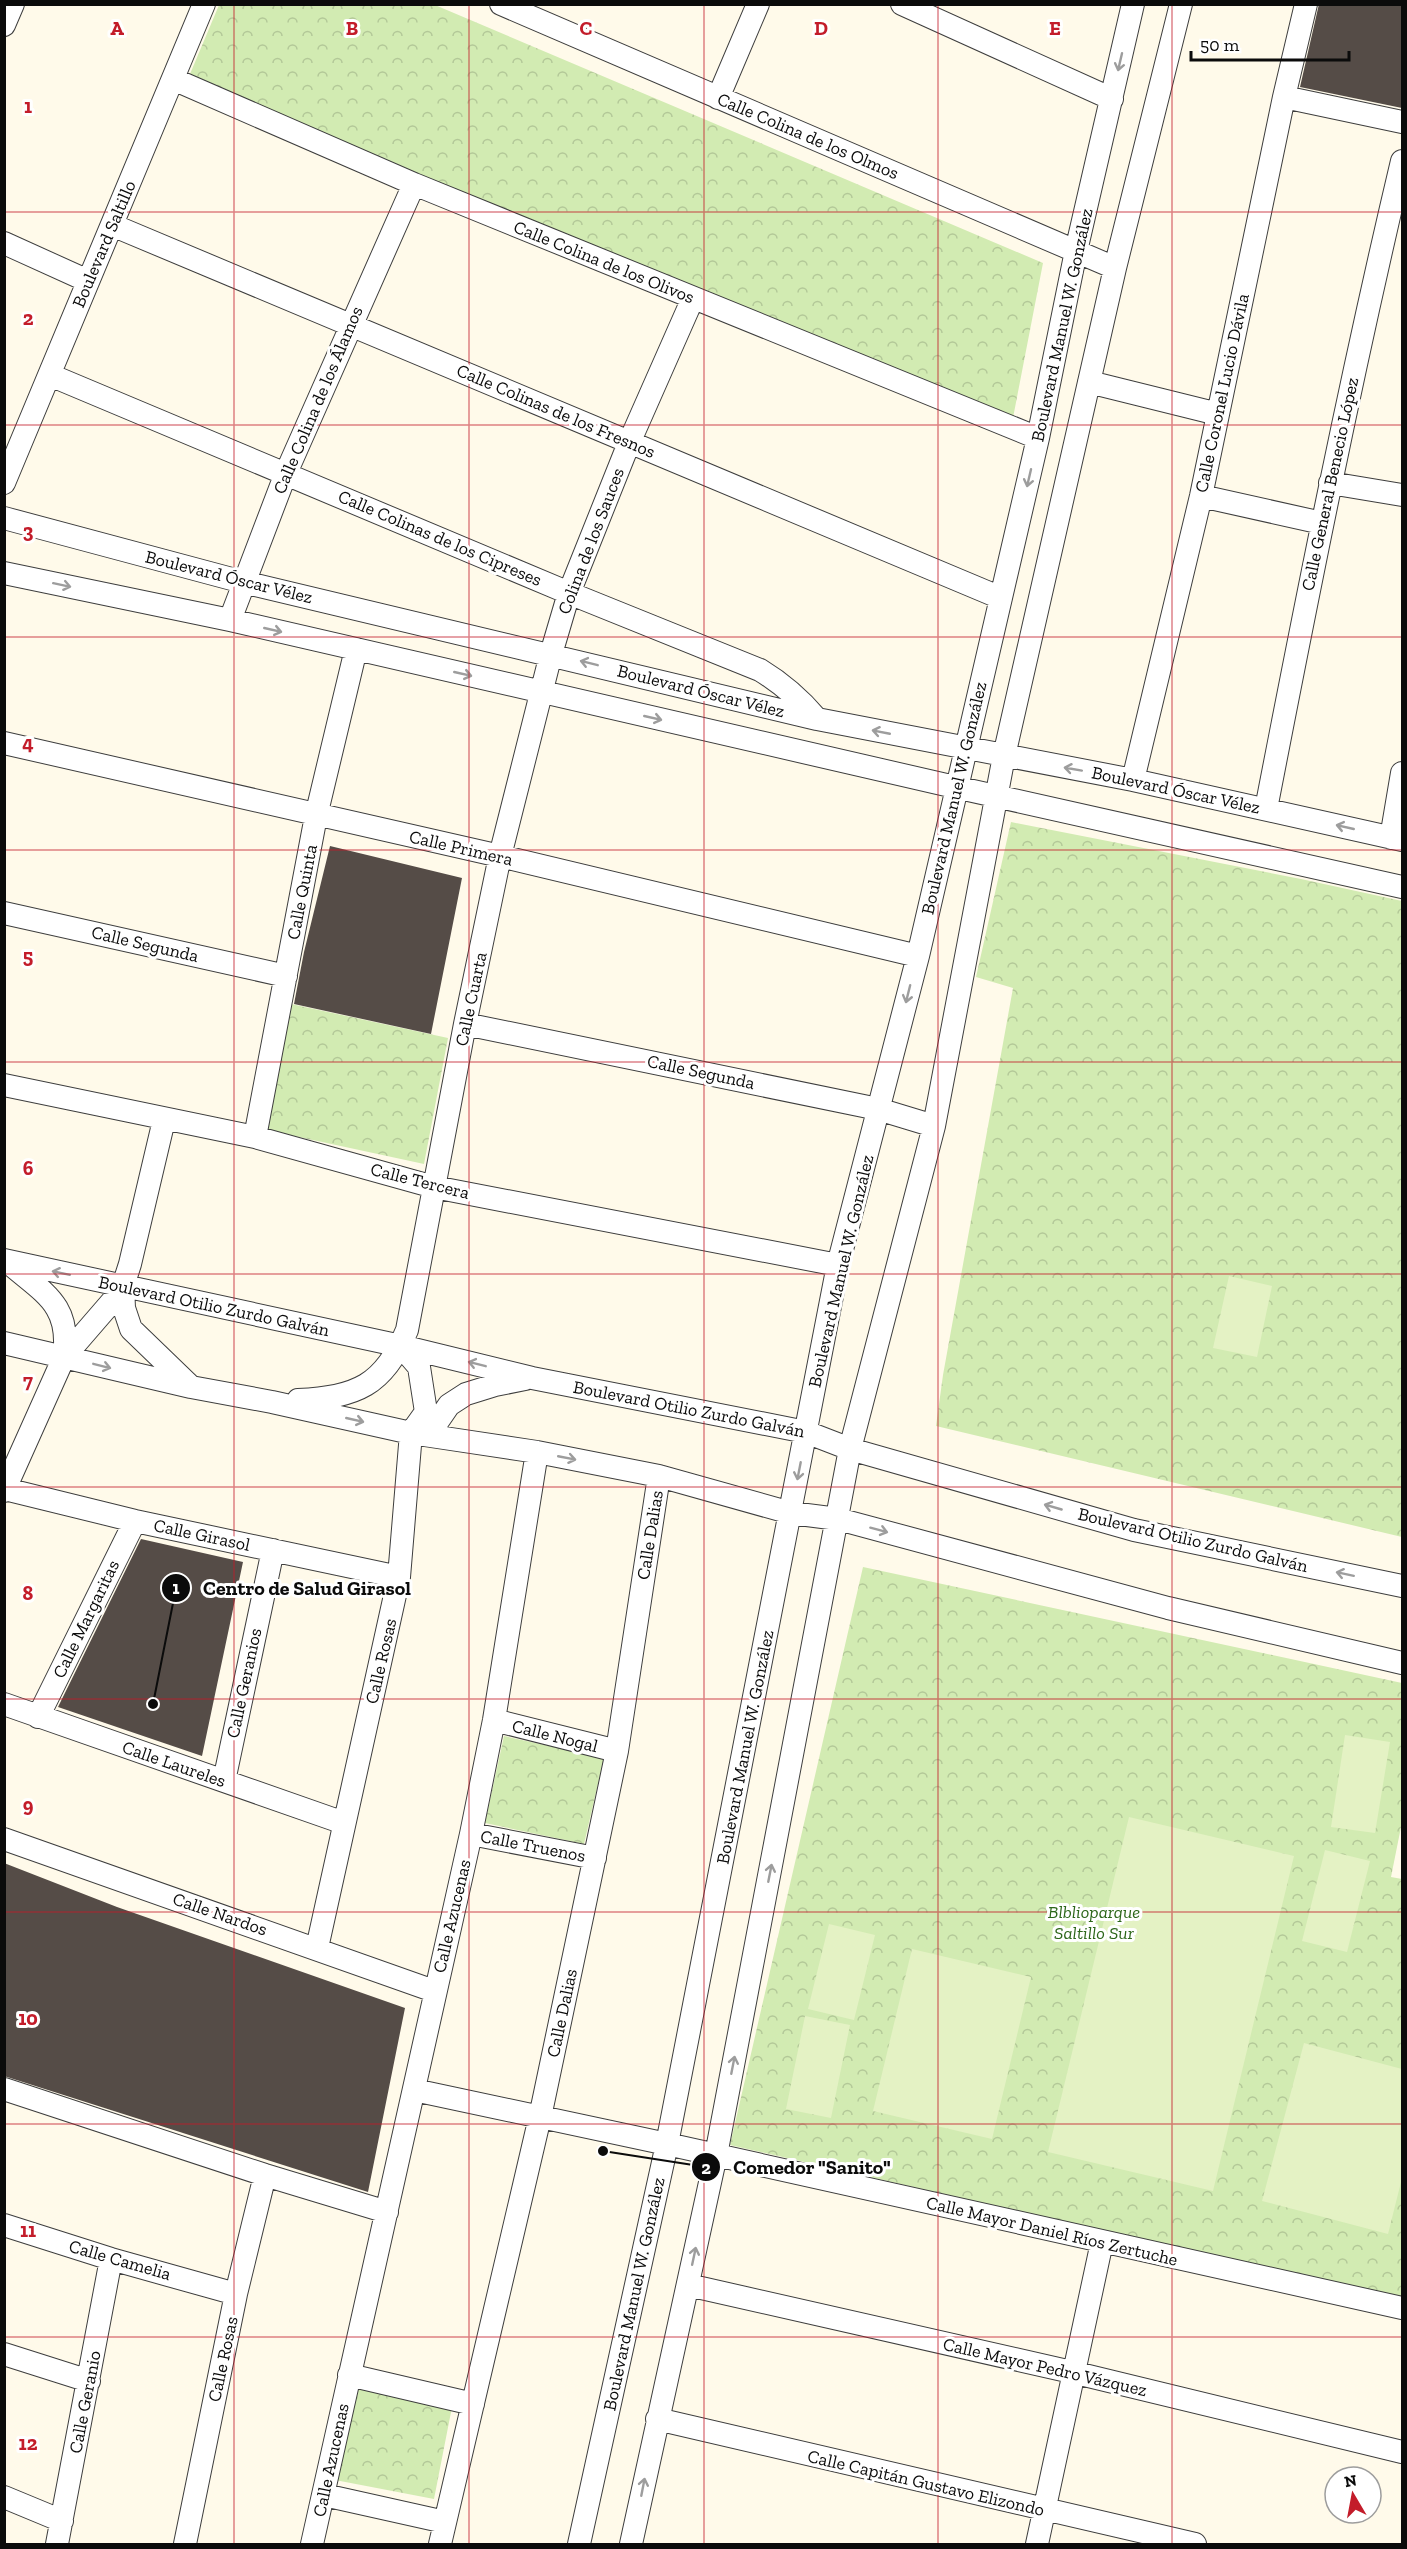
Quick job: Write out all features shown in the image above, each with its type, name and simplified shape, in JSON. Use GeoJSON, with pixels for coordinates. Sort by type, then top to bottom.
{"type":"FeatureCollection","features":[{"type":"Feature","properties":{"kind":"street"},"geometry":{"type":"LineString","coordinates":[[4,25],[13,4]]}},
{"type":"Feature","properties":{"kind":"street","name":"Boulevard Saltillo"},"geometry":{"type":"LineString","coordinates":[[4,483],[204,4]]}},
{"type":"Feature","properties":{"kind":"street","name":"Calle Colina de los Olmos"},"geometry":{"type":"LineString","coordinates":[[501,4],[1114,268]]}},
{"type":"Feature","properties":{"kind":"street"},"geometry":{"type":"LineString","coordinates":[[718,98],[758,4]]}},
{"type":"Feature","properties":{"kind":"street"},"geometry":{"type":"LineString","coordinates":[[902,4],[1112,99]]}},
{"type":"Feature","properties":{"kind":"street","name":"Boulevard Manuel W. González"},"geometry":{"type":"LineString","coordinates":[[584,2544],[668,2144],[838,1265],[918,956],[955,787],[1038,438],[1076,251],[1134,4]]}},
{"type":"Feature","properties":{"kind":"street","name":"Boulevard Manuel W. González"},"geometry":{"type":"LineString","coordinates":[[632,2544],[657,2419],[716,2155],[850,1449],[934,1126],[996,795],[1114,268],[1180,4]]}},
{"type":"Feature","properties":{"kind":"street","name":"Calle Coronel Lucio Dávila"},"geometry":{"type":"LineString","coordinates":[[1133,780],[1201,496],[1284,97],[1306,5]]}},
{"type":"Feature","properties":{"kind":"street","name":"Calle Colina de los Olivos"},"geometry":{"type":"LineString","coordinates":[[173,79],[414,183],[1038,438]]}},
{"type":"Feature","properties":{"kind":"street"},"geometry":{"type":"LineString","coordinates":[[1284,97],[1402,122]]}},
{"type":"Feature","properties":{"kind":"street","name":"Calle General Benecio López"},"geometry":{"type":"LineString","coordinates":[[1266,809],[1330,483],[1402,161]]}},
{"type":"Feature","properties":{"kind":"street","name":"Calle Colina de los Álamos"},"geometry":{"type":"LineString","coordinates":[[230,620],[286,473],[350,323],[414,183]]}},
{"type":"Feature","properties":{"kind":"street","name":"Calle Colinas de los Fresnos"},"geometry":{"type":"LineString","coordinates":[[112,225],[1001,598]]}},
{"type":"Feature","properties":{"kind":"street"},"geometry":{"type":"LineString","coordinates":[[4,243],[88,281]]}},
{"type":"Feature","properties":{"kind":"street","name":"Colina de los Sauces"},"geometry":{"type":"LineString","coordinates":[[551,654],[569,593],[629,443],[693,298]]}},
{"type":"Feature","properties":{"kind":"street","name":"Calle Colinas de los Cipreses"},"geometry":{"type":"LineString","coordinates":[[50,375],[569,593],[760,670],[781,682],[798,696],[817,719]]}},
{"type":"Feature","properties":{"kind":"street"},"geometry":{"type":"LineString","coordinates":[[1089,382],[1218,414]]}},
{"type":"Feature","properties":{"kind":"street"},"geometry":{"type":"LineString","coordinates":[[1330,483],[1402,495]]}},
{"type":"Feature","properties":{"kind":"street"},"geometry":{"type":"LineString","coordinates":[[1201,496],[1322,523]]}},
{"type":"Feature","properties":{"kind":"street","name":"Boulevard Óscar Vélez"},"geometry":{"type":"LineString","coordinates":[[4,518],[243,582],[817,719],[1133,780],[1397,839]]}},
{"type":"Feature","properties":{"kind":"street","name":"Boulevard Óscar Vélez"},"geometry":{"type":"LineString","coordinates":[[4,573],[230,620],[1402,887]]}},
{"type":"Feature","properties":{"kind":"street","name":"Calle Quinta"},"geometry":{"type":"LineString","coordinates":[[255,1137],[316,816],[356,649]]}},
{"type":"Feature","properties":{"kind":"street","name":"Calle Cuarta"},"geometry":{"type":"LineString","coordinates":[[272,1402],[328,1398],[366,1386],[382,1373],[401,1346],[407,1330],[465,1024],[500,856],[551,654]]}},
{"type":"Feature","properties":{"kind":"street","name":"Calle Primera"},"geometry":{"type":"LineString","coordinates":[[4,743],[316,816],[500,856],[918,956]]}},
{"type":"Feature","properties":{"kind":"street"},"geometry":{"type":"LineString","coordinates":[[1397,839],[1402,773]]}},
{"type":"Feature","properties":{"kind":"street","name":"Calle Segunda"},"geometry":{"type":"LineString","coordinates":[[4,913],[286,976]]}},
{"type":"Feature","properties":{"kind":"street","name":"Calle Segunda"},"geometry":{"type":"LineString","coordinates":[[465,1024],[878,1109],[934,1126]]}},
{"type":"Feature","properties":{"kind":"street","name":"Calle Tercera"},"geometry":{"type":"LineString","coordinates":[[4,1085],[164,1120],[255,1137],[434,1186],[838,1265]]}},
{"type":"Feature","properties":{"kind":"street"},"geometry":{"type":"LineString","coordinates":[[5,1490],[64,1356],[108,1307],[123,1286],[164,1120]]}},
{"type":"Feature","properties":{"kind":"street"},"geometry":{"type":"LineString","coordinates":[[6,1261],[53,1302],[59,1311],[66,1329],[64,1356]]}},
{"type":"Feature","properties":{"kind":"street","name":"Boulevard Otilio Zurdo Galván"},"geometry":{"type":"LineString","coordinates":[[6,1261],[401,1346],[532,1378],[806,1432],[850,1449],[1134,1530],[1402,1586]]}},
{"type":"Feature","properties":{"kind":"street"},"geometry":{"type":"LineString","coordinates":[[123,1286],[124,1308],[131,1329],[191,1387]]}},
{"type":"Feature","properties":{"kind":"street"},"geometry":{"type":"LineString","coordinates":[[4,1343],[191,1387],[272,1402],[411,1433],[537,1452],[659,1476],[791,1513],[838,1519],[1168,1608],[1402,1663]]}},
{"type":"Feature","properties":{"kind":"street","name":"Calle Rosas"},"geometry":{"type":"LineString","coordinates":[[317,1948],[399,1577],[411,1433],[426,1412],[419,1367],[401,1346]]}},
{"type":"Feature","properties":{"kind":"street"},"geometry":{"type":"LineString","coordinates":[[411,1433],[438,1421],[449,1405],[466,1394],[495,1385],[532,1378]]}},
{"type":"Feature","properties":{"kind":"street","name":"Calle Azucenas"},"geometry":{"type":"LineString","coordinates":[[312,2544],[471,1834],[494,1720],[537,1452]]}},
{"type":"Feature","properties":{"kind":"street","name":"Calle Dalias"},"geometry":{"type":"LineString","coordinates":[[440,2544],[540,2117],[617,1751],[659,1476]]}},
{"type":"Feature","properties":{"kind":"street","name":"Calle Girasol"},"geometry":{"type":"LineString","coordinates":[[5,1490],[135,1521],[399,1577]]}},
{"type":"Feature","properties":{"kind":"street","name":"Calle Margaritas"},"geometry":{"type":"LineString","coordinates":[[38,1717],[135,1521]]}},
{"type":"Feature","properties":{"kind":"street","name":"Calle Geranios"},"geometry":{"type":"LineString","coordinates":[[224,1781],[273,1550]]}},
{"type":"Feature","properties":{"kind":"street","name":"Calle Laureles"},"geometry":{"type":"LineString","coordinates":[[4,1704],[344,1823]]}},
{"type":"Feature","properties":{"kind":"street","name":"Calle Nogal"},"geometry":{"type":"LineString","coordinates":[[494,1720],[617,1751]]}},
{"type":"Feature","properties":{"kind":"street","name":"Calle Truenos"},"geometry":{"type":"LineString","coordinates":[[471,1834],[595,1858]]}},
{"type":"Feature","properties":{"kind":"street","name":"Calle Nardos"},"geometry":{"type":"LineString","coordinates":[[4,1839],[434,1991]]}},
{"type":"Feature","properties":{"kind":"street"},"geometry":{"type":"LineString","coordinates":[[4,2089],[265,2175],[387,2212]]}},
{"type":"Feature","properties":{"kind":"street"},"geometry":{"type":"LineString","coordinates":[[414,2090],[668,2144]]}},
{"type":"Feature","properties":{"kind":"street","name":"Calle Mayor Daniel Ríos Zertuche"},"geometry":{"type":"LineString","coordinates":[[668,2144],[1402,2308]]}},
{"type":"Feature","properties":{"kind":"street","name":"Calle Rosas"},"geometry":{"type":"LineString","coordinates":[[185,2544],[236,2294],[265,2175]]}},
{"type":"Feature","properties":{"kind":"street","name":"Calle Camelia"},"geometry":{"type":"LineString","coordinates":[[4,2225],[111,2259],[236,2294]]}},
{"type":"Feature","properties":{"kind":"street"},"geometry":{"type":"LineString","coordinates":[[1037,2544],[1076,2373],[1102,2242]]}},
{"type":"Feature","properties":{"kind":"street","name":"Calle Geranio"},"geometry":{"type":"LineString","coordinates":[[57,2544],[111,2259]]}},
{"type":"Feature","properties":{"kind":"street","name":"Calle Mayor Pedro Vázquez"},"geometry":{"type":"LineString","coordinates":[[688,2285],[1076,2373],[1402,2452]]}},
{"type":"Feature","properties":{"kind":"street"},"geometry":{"type":"LineString","coordinates":[[4,2354],[89,2381]]}},
{"type":"Feature","properties":{"kind":"street"},"geometry":{"type":"LineString","coordinates":[[349,2375],[473,2404]]}},
{"type":"Feature","properties":{"kind":"street","name":"Calle Capitán Gustavo Elizondo"},"geometry":{"type":"LineString","coordinates":[[657,2419],[1044,2511],[1195,2544]]}},
{"type":"Feature","properties":{"kind":"street"},"geometry":{"type":"LineString","coordinates":[[324,2495],[445,2522]]}},
{"type":"Feature","properties":{"kind":"street"},"geometry":{"type":"LineString","coordinates":[[4,2497],[62,2520]]}},
{"type":"Feature","properties":{"kind":"green space"},"geometry":{"type":"Polygon","coordinates":[[[219,5],[435,5],[1043,263],[1012,423],[384,159],[190,74],[219,5]]]}},
{"type":"Feature","properties":{"kind":"green space"},"geometry":{"type":"Polygon","coordinates":[[[1011,822],[1402,901],[1402,1537],[936,1426],[943,1375],[1013,988],[976,977],[1011,822]]]}},
{"type":"Feature","properties":{"kind":"green space"},"geometry":{"type":"Polygon","coordinates":[[[291,1004],[448,1038],[424,1164],[262,1129],[291,1004]]]}},
{"type":"Feature","properties":{"kind":"green space"},"geometry":{"type":"Polygon","coordinates":[[[1229,1276],[1272,1286],[1257,1357],[1213,1348],[1229,1276]]]}},
{"type":"Feature","properties":{"kind":"green space","name":"Blblioparque Saltillo Sur"},"geometry":{"type":"Polygon","coordinates":[[[863,1567],[1402,1683],[1402,1822],[1391,1877],[1402,1879],[1402,2299],[730,2145],[863,1567]]]}},
{"type":"Feature","properties":{"kind":"green space"},"geometry":{"type":"Polygon","coordinates":[[[1345,1735],[1390,1742],[1375,1833],[1331,1827],[1345,1735]]]}},
{"type":"Feature","properties":{"kind":"green space"},"geometry":{"type":"Polygon","coordinates":[[[504,1736],[604,1758],[584,1844],[485,1823],[504,1736]]]}},
{"type":"Feature","properties":{"kind":"green space"},"geometry":{"type":"Polygon","coordinates":[[[1129,1817],[1294,1856],[1213,2191],[1048,2152],[1129,1817]]]}},
{"type":"Feature","properties":{"kind":"green space"},"geometry":{"type":"Polygon","coordinates":[[[1325,1850],[1370,1861],[1347,1952],[1302,1941],[1325,1850]]]}},
{"type":"Feature","properties":{"kind":"green space"},"geometry":{"type":"Polygon","coordinates":[[[829,1924],[875,1935],[854,2020],[808,2009],[829,1924]]]}},
{"type":"Feature","properties":{"kind":"green space"},"geometry":{"type":"Polygon","coordinates":[[[912,1949],[1031,1977],[992,2139],[873,2111],[912,1949]]]}},
{"type":"Feature","properties":{"kind":"green space"},"geometry":{"type":"Polygon","coordinates":[[[805,2016],[850,2025],[831,2118],[786,2109],[805,2016]]]}},
{"type":"Feature","properties":{"kind":"green space"},"geometry":{"type":"Polygon","coordinates":[[[1304,2043],[1402,2069],[1402,2178],[1388,2234],[1262,2201],[1304,2043]]]}},
{"type":"Feature","properties":{"kind":"green space"},"geometry":{"type":"Polygon","coordinates":[[[353,2388],[452,2407],[434,2499],[335,2480],[353,2388]]]}},
{"type":"Feature","properties":{"kind":"building"},"geometry":{"type":"Polygon","coordinates":[[[1319,4],[1402,4],[1402,108],[1300,87],[1319,4]]]}},
{"type":"Feature","properties":{"kind":"building"},"geometry":{"type":"Polygon","coordinates":[[[330,846],[462,878],[431,1034],[294,1004],[304,952],[330,846]]]}},
{"type":"Feature","properties":{"kind":"building"},"geometry":{"type":"Polygon","coordinates":[[[141,1539],[243,1562],[202,1756],[58,1707],[141,1539]]]}},
{"type":"Feature","properties":{"kind":"building"},"geometry":{"type":"Polygon","coordinates":[[[4,1863],[117,1907],[405,2008],[368,2192],[4,2076],[4,1863]]]}},
{"type":"Feature","properties":{"kind":"place","name":"Centro de Salud Girasol"},"geometry":{"type":"Point","coordinates":[153,1704]}},
{"type":"Feature","properties":{"kind":"place","name":"Comedor \"Sanito\""},"geometry":{"type":"Point","coordinates":[603,2151]}}]}
